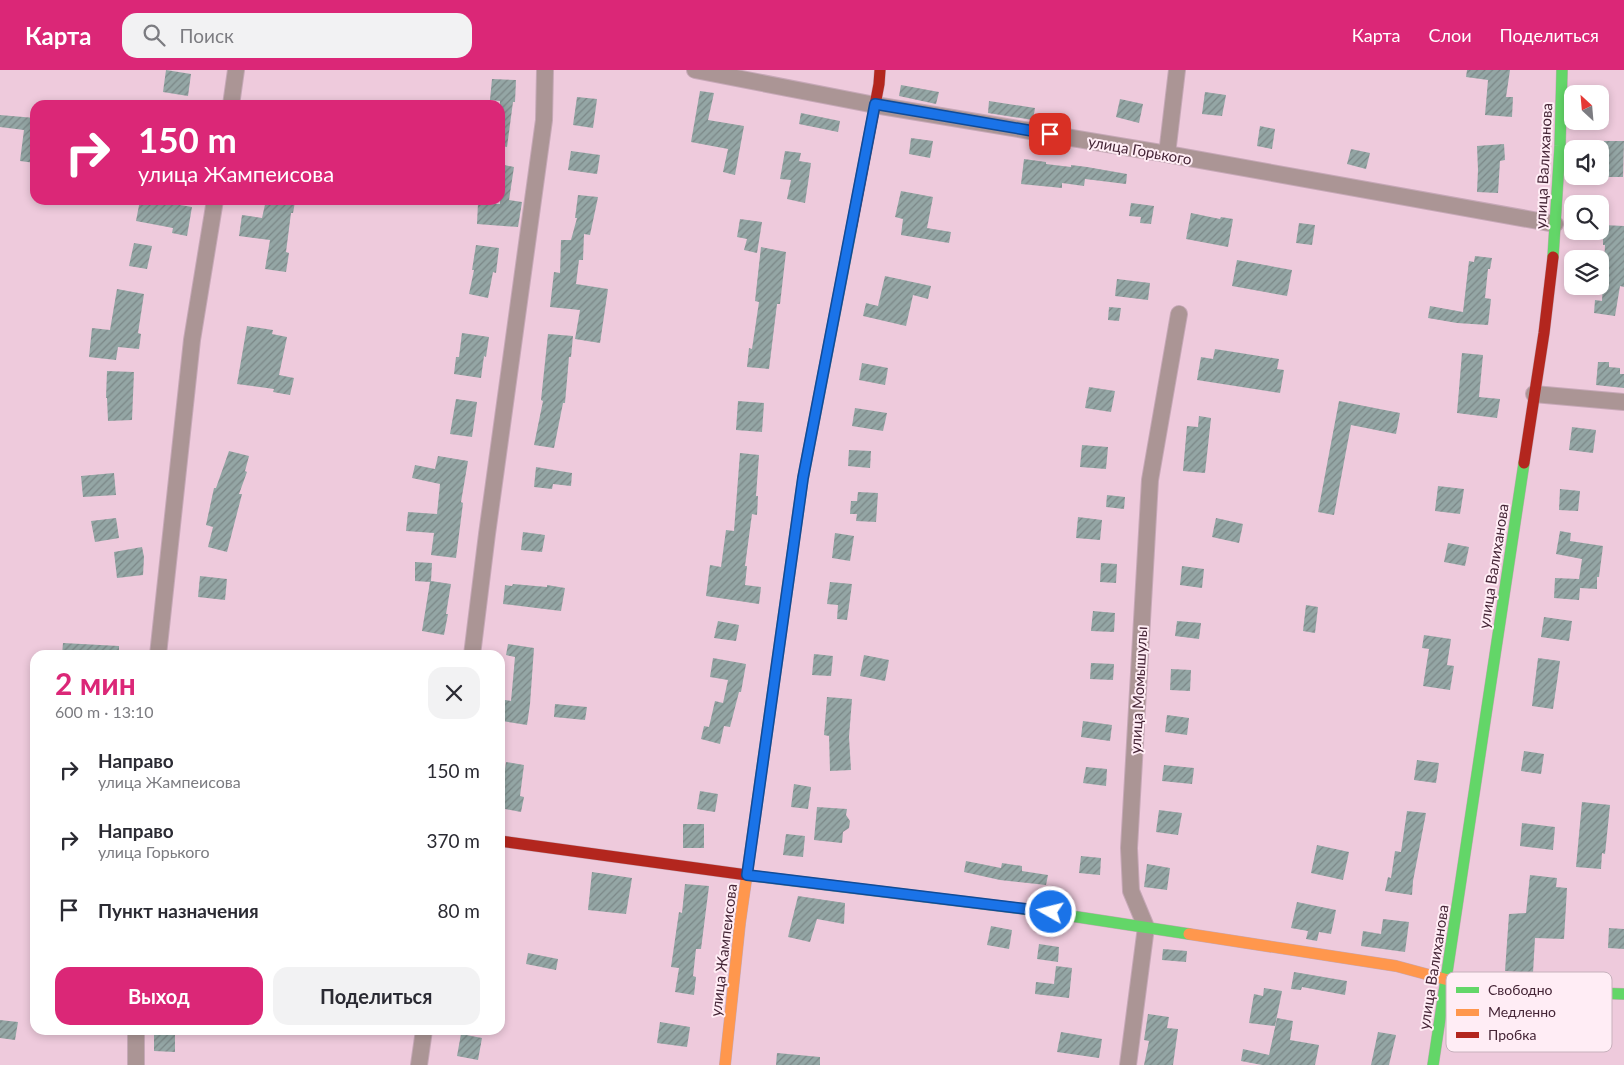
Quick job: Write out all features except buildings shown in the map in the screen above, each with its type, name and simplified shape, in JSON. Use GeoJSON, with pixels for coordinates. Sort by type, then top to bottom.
{"type":"FeatureCollection","features":[{"type":"Feature","properties":{"kind":"street"},"geometry":{"type":"LineString","coordinates":[[232,100],[236,70]]}},
{"type":"Feature","properties":{"kind":"street"},"geometry":{"type":"LineString","coordinates":[[473,650],[544,120],[545,70]]}},
{"type":"Feature","properties":{"kind":"street","name":"улица Горького"},"geometry":{"type":"LineString","coordinates":[[695,70],[875,104],[1167,154],[1555,224]]}},
{"type":"Feature","properties":{"kind":"street","name":"улица Жампеисова"},"geometry":{"type":"LineString","coordinates":[[725,1065],[740,923],[803,478],[880,70]]}},
{"type":"Feature","properties":{"kind":"street"},"geometry":{"type":"LineString","coordinates":[[1167,154],[1176,70]]}},
{"type":"Feature","properties":{"kind":"street","name":"улица Валиханова"},"geometry":{"type":"LineString","coordinates":[[1447,972],[1544,333],[1555,224],[1562,70]]}},
{"type":"Feature","properties":{"kind":"street"},"geometry":{"type":"LineString","coordinates":[[159,650],[192,340],[214,205]]}},
{"type":"Feature","properties":{"kind":"street","name":"улица Момышулы"},"geometry":{"type":"LineString","coordinates":[[1146,927],[1131,891],[1129,848],[1150,480],[1179,314]]}},
{"type":"Feature","properties":{"kind":"street"},"geometry":{"type":"LineString","coordinates":[[1534,394],[1624,402]]}},
{"type":"Feature","properties":{"kind":"street"},"geometry":{"type":"LineString","coordinates":[[505,842],[747,875],[1032,910],[1396,966],[1446,980]]}},
{"type":"Feature","properties":{"kind":"street"},"geometry":{"type":"LineString","coordinates":[[1128,1065],[1146,927]]}},
{"type":"Feature","properties":{"kind":"street","name":"улица Валиханова"},"geometry":{"type":"LineString","coordinates":[[1433,1065],[1446,980]]}},
{"type":"Feature","properties":{"kind":"street"},"geometry":{"type":"LineString","coordinates":[[136,1035],[136,1065]]}},
{"type":"Feature","properties":{"kind":"street"},"geometry":{"type":"LineString","coordinates":[[419,1065],[423,1035]]}},
{"type":"Feature","properties":{"kind":"traffic: fast"},"geometry":{"type":"LineString","coordinates":[[1553,257],[1560,146],[1562,70]]}},
{"type":"Feature","properties":{"kind":"traffic: fast"},"geometry":{"type":"LineString","coordinates":[[757,804],[803,478],[852,225]]}},
{"type":"Feature","properties":{"kind":"traffic: fast"},"geometry":{"type":"LineString","coordinates":[[1447,972],[1524,463]]}},
{"type":"Feature","properties":{"kind":"traffic: fast"},"geometry":{"type":"LineString","coordinates":[[754,876],[1032,910],[1189,934]]}},
{"type":"Feature","properties":{"kind":"traffic: fast"},"geometry":{"type":"LineString","coordinates":[[1433,1065],[1446,979]]}},
{"type":"Feature","properties":{"kind":"traffic: fast"},"geometry":{"type":"LineString","coordinates":[[1612,994],[1624,994]]}},
{"type":"Feature","properties":{"kind":"traffic: slow"},"geometry":{"type":"LineString","coordinates":[[725,1065],[740,923],[757,804]]}},
{"type":"Feature","properties":{"kind":"traffic: slow"},"geometry":{"type":"LineString","coordinates":[[1189,934],[1396,966],[1446,979]]}},
{"type":"Feature","properties":{"kind":"traffic: jam"},"geometry":{"type":"LineString","coordinates":[[852,225],[879,84],[880,70]]}},
{"type":"Feature","properties":{"kind":"traffic: jam"},"geometry":{"type":"LineString","coordinates":[[1524,463],[1544,333],[1553,257]]}},
{"type":"Feature","properties":{"kind":"traffic: jam"},"geometry":{"type":"LineString","coordinates":[[505,842],[754,876]]}},
{"type":"Feature","properties":{"kind":"route"},"geometry":{"type":"LineString","coordinates":[[1050,134],[875,104],[803,478],[747,875],[1051,912]]}}]}
